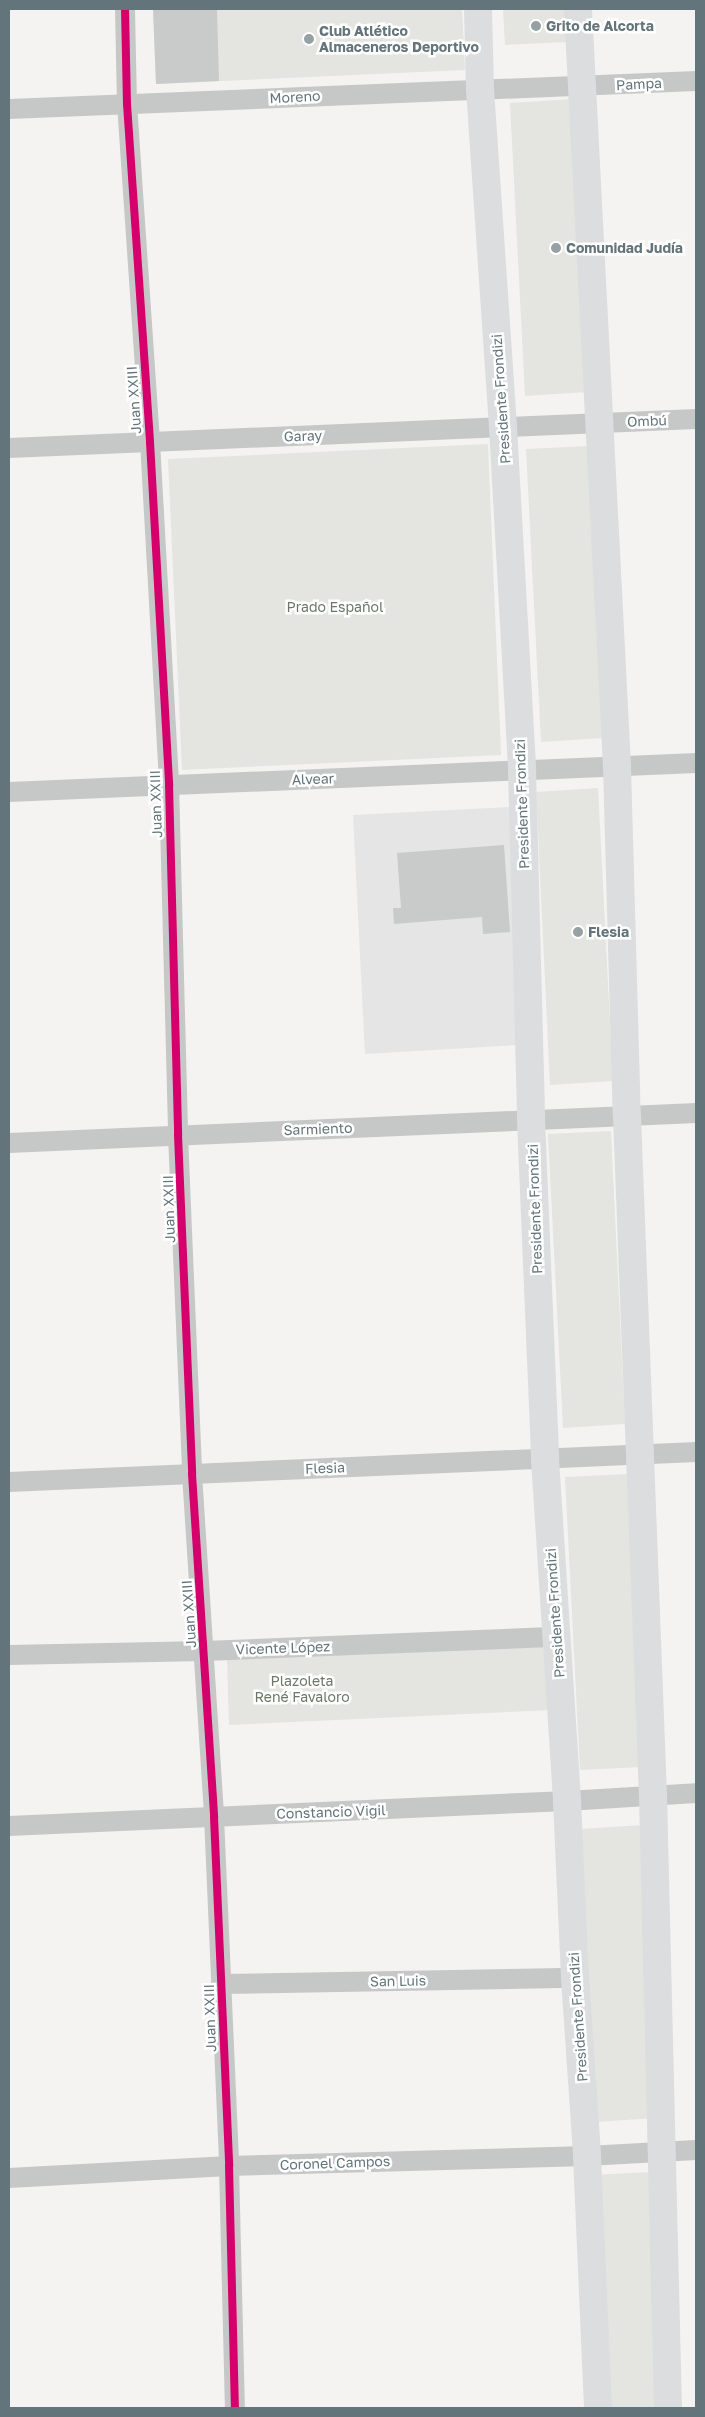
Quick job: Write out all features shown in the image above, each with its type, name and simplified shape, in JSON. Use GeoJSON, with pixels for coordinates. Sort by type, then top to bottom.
{"type":"FeatureCollection","features":[{"type":"Feature","properties":{"kind":"main road","name":"Presidente Frondizi"},"geometry":{"type":"LineString","coordinates":[[478,9],[480,89],[503,427],[522,770],[532,1120],[546,1459],[568,1802],[575,1978],[587,2156],[598,2408]]}},
{"type":"Feature","properties":{"kind":"main road"},"geometry":{"type":"LineString","coordinates":[[578,9],[617,766],[627,1116],[653,1795],[668,2408]]}},
{"type":"Feature","properties":{"kind":"street","name":"Juan XXIII"},"geometry":{"type":"LineString","coordinates":[[125,9],[126,104],[150,442],[169,786],[178,1135],[192,1474],[214,1817],[229,2166],[234,2408]]}},
{"type":"Feature","properties":{"kind":"street","name":"Pampa"},"geometry":{"type":"LineString","coordinates":[[581,87],[696,81]]}},
{"type":"Feature","properties":{"kind":"street","name":"Moreno"},"geometry":{"type":"LineString","coordinates":[[9,109],[480,89],[581,87]]}},
{"type":"Feature","properties":{"kind":"street","name":"Ombú"},"geometry":{"type":"LineString","coordinates":[[598,423],[696,419]]}},
{"type":"Feature","properties":{"kind":"street","name":"Garay"},"geometry":{"type":"LineString","coordinates":[[9,448],[598,423]]}},
{"type":"Feature","properties":{"kind":"street","name":"Alvear"},"geometry":{"type":"LineString","coordinates":[[9,792],[696,763]]}},
{"type":"Feature","properties":{"kind":"street","name":"Sarmiento"},"geometry":{"type":"LineString","coordinates":[[9,1143],[696,1113]]}},
{"type":"Feature","properties":{"kind":"street","name":"Flesia"},"geometry":{"type":"LineString","coordinates":[[9,1482],[696,1452]]}},
{"type":"Feature","properties":{"kind":"street","name":"Vicente López"},"geometry":{"type":"LineString","coordinates":[[9,1655],[204,1651],[557,1638]]}},
{"type":"Feature","properties":{"kind":"street","name":"Constancio Vigil"},"geometry":{"type":"LineString","coordinates":[[9,1826],[568,1802],[696,1793]]}},
{"type":"Feature","properties":{"kind":"street","name":"San Luis"},"geometry":{"type":"LineString","coordinates":[[221,1984],[575,1978]]}},
{"type":"Feature","properties":{"kind":"street","name":"Coronel Campos"},"geometry":{"type":"LineString","coordinates":[[9,2178],[229,2166],[587,2156],[696,2150]]}},
{"type":"Feature","properties":{"kind":"shaded area"},"geometry":{"type":"Polygon","coordinates":[[[511,807],[517,1045],[365,1054],[353,815],[511,807]]]}},
{"type":"Feature","properties":{"kind":"green space","name":"Club Atlético Almaceneros Deportivo"},"geometry":{"type":"Polygon","coordinates":[[[153,9],[462,9],[465,70],[156,84],[153,9]]]}},
{"type":"Feature","properties":{"kind":"green space"},"geometry":{"type":"Polygon","coordinates":[[[503,9],[566,9],[567,42],[505,45],[503,9]]]}},
{"type":"Feature","properties":{"kind":"green space"},"geometry":{"type":"Polygon","coordinates":[[[573,99],[587,392],[525,396],[510,103],[573,99]]]}},
{"type":"Feature","properties":{"kind":"green space","name":"Prado Español"},"geometry":{"type":"Polygon","coordinates":[[[488,444],[501,755],[182,770],[168,459],[488,444]]]}},
{"type":"Feature","properties":{"kind":"green space"},"geometry":{"type":"Polygon","coordinates":[[[589,446],[603,738],[541,742],[526,449],[589,446]]]}},
{"type":"Feature","properties":{"kind":"green space"},"geometry":{"type":"Polygon","coordinates":[[[598,788],[613,1081],[550,1085],[536,792],[598,788]]]}},
{"type":"Feature","properties":{"kind":"green space"},"geometry":{"type":"Polygon","coordinates":[[[611,1131],[625,1424],[563,1428],[548,1134],[611,1131]]]}},
{"type":"Feature","properties":{"kind":"green space"},"geometry":{"type":"Polygon","coordinates":[[[627,1474],[642,1767],[580,1770],[565,1477],[627,1474]]]}},
{"type":"Feature","properties":{"kind":"green space","name":"Plazoleta René Favaloro"},"geometry":{"type":"Polygon","coordinates":[[[550,1645],[553,1710],[229,1725],[227,1659],[550,1645]]]}},
{"type":"Feature","properties":{"kind":"green space"},"geometry":{"type":"Polygon","coordinates":[[[643,1825],[657,2118],[595,2122],[580,1829],[643,1825]]]}},
{"type":"Feature","properties":{"kind":"green space"},"geometry":{"type":"Polygon","coordinates":[[[652,2172],[664,2408],[601,2408],[590,2175],[652,2172]]]}},
{"type":"Feature","properties":{"kind":"building"},"geometry":{"type":"Polygon","coordinates":[[[153,9],[217,9],[219,81],[156,84],[153,9]]]}},
{"type":"Feature","properties":{"kind":"building"},"geometry":{"type":"Polygon","coordinates":[[[504,845],[510,932],[483,934],[482,917],[394,924],[393,908],[401,908],[397,853],[504,845]]]}},
{"type":"Feature","properties":{"kind":"cycle path"},"geometry":{"type":"LineString","coordinates":[[125,9],[127,104],[150,442],[169,785],[178,1135],[192,1474],[214,1817],[229,2166],[235,2408]]}},
{"type":"Feature","properties":{"kind":"place","name":"Grito de Alcorta"},"geometry":{"type":"Point","coordinates":[536,26]}},
{"type":"Feature","properties":{"kind":"place","name":"Club Atlético Almaceneros Deportivo"},"geometry":{"type":"Point","coordinates":[309,39]}},
{"type":"Feature","properties":{"kind":"place","name":"Comunidad Judía"},"geometry":{"type":"Point","coordinates":[556,248]}},
{"type":"Feature","properties":{"kind":"place","name":"Flesia"},"geometry":{"type":"Point","coordinates":[578,932]}}]}
